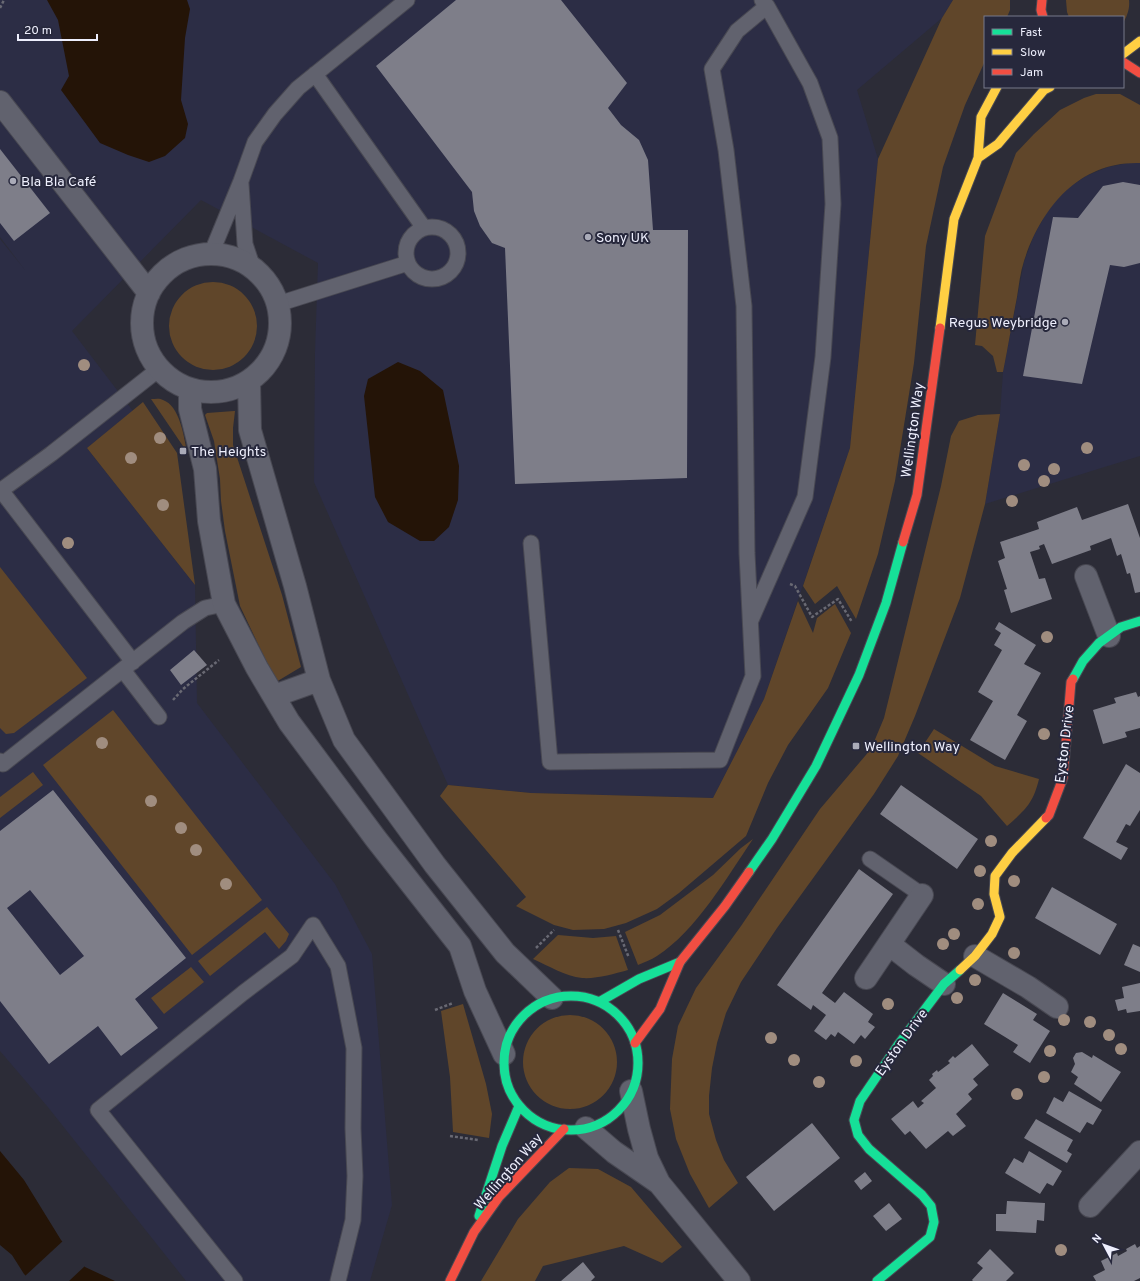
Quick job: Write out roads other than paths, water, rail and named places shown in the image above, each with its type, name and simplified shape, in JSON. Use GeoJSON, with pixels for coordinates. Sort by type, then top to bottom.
{"type":"FeatureCollection","features":[{"type":"Feature","properties":{"kind":"street"},"geometry":{"type":"LineString","coordinates":[[1040,15],[1042,0]]}},
{"type":"Feature","properties":{"kind":"street"},"geometry":{"type":"LineString","coordinates":[[1124,53],[1140,41]]}},
{"type":"Feature","properties":{"kind":"street"},"geometry":{"type":"LineString","coordinates":[[1124,63],[1140,73]]}},
{"type":"Feature","properties":{"kind":"street","name":"Wellington Way"},"geometry":{"type":"LineString","coordinates":[[635,1043],[660,1009],[680,962],[725,906],[772,839],[816,766],[859,675],[886,603],[917,495],[933,387],[954,219],[978,158],[981,117],[996,88]]}},
{"type":"Feature","properties":{"kind":"street"},"geometry":{"type":"LineString","coordinates":[[978,158],[998,144],[1044,90],[1048,88]]}},
{"type":"Feature","properties":{"kind":"street"},"geometry":{"type":"LineString","coordinates":[[0,102],[149,293]]}},
{"type":"Feature","properties":{"kind":"street"},"geometry":{"type":"LineString","coordinates":[[211,254],[233,258],[253,268],[268,284],[278,304],[280,326],[276,347],[265,366],[249,381],[230,390],[210,392],[190,389],[173,381],[160,369],[150,356],[144,340],[142,325],[144,308],[149,293],[160,277],[174,265],[192,257],[211,254]]}},
{"type":"Feature","properties":{"kind":"street"},"geometry":{"type":"LineString","coordinates":[[249,381],[250,430],[295,586],[319,680],[344,740],[435,865],[505,953],[552,998]]}},
{"type":"Feature","properties":{"kind":"street"},"geometry":{"type":"LineString","coordinates":[[190,389],[190,409],[205,469],[210,521],[224,604],[257,668],[288,722],[376,839],[460,946],[475,991],[504,1054]]}},
{"type":"Feature","properties":{"kind":"street"},"geometry":{"type":"LineString","coordinates":[[1086,576],[1109,636]]}},
{"type":"Feature","properties":{"kind":"street","name":"Eyston Drive"},"geometry":{"type":"LineString","coordinates":[[877,1281],[930,1237],[934,1222],[931,1206],[922,1195],[868,1148],[858,1136],[854,1120],[860,1101],[898,1045],[944,984],[975,956],[992,934],[1000,916],[994,894],[995,876],[1012,853],[1049,815],[1063,778],[1072,682],[1083,661],[1098,643],[1121,627],[1140,621]]}},
{"type":"Feature","properties":{"kind":"street"},"geometry":{"type":"LineString","coordinates":[[274,696],[319,680]]}},
{"type":"Feature","properties":{"kind":"street"},"geometry":{"type":"LineString","coordinates":[[866,978],[922,895]]}},
{"type":"Feature","properties":{"kind":"street"},"geometry":{"type":"LineString","coordinates":[[889,944],[944,984]]}},
{"type":"Feature","properties":{"kind":"street"},"geometry":{"type":"LineString","coordinates":[[975,956],[1028,987],[1057,1007]]}},
{"type":"Feature","properties":{"kind":"street","name":"Wellington Way"},"geometry":{"type":"LineString","coordinates":[[599,1002],[639,979],[680,962]]}},
{"type":"Feature","properties":{"kind":"street","name":"Wellington Way"},"geometry":{"type":"LineString","coordinates":[[576,995],[599,1002],[614,1011],[627,1026],[635,1043],[638,1059],[636,1075],[631,1091],[623,1104],[613,1114],[600,1123],[586,1128],[564,1129],[547,1126],[532,1118],[519,1106],[509,1091],[504,1073],[504,1054],[512,1030],[529,1010],[552,998],[576,995]]}},
{"type":"Feature","properties":{"kind":"street"},"geometry":{"type":"LineString","coordinates":[[631,1091],[639,1130],[647,1158],[659,1183],[739,1281]]}},
{"type":"Feature","properties":{"kind":"street","name":"Wellington Way"},"geometry":{"type":"LineString","coordinates":[[450,1281],[474,1232],[502,1146],[519,1106]]}},
{"type":"Feature","properties":{"kind":"street"},"geometry":{"type":"LineString","coordinates":[[586,1128],[614,1152],[659,1183]]}},
{"type":"Feature","properties":{"kind":"street","name":"Wellington Way"},"geometry":{"type":"LineString","coordinates":[[474,1232],[499,1197],[564,1129]]}},
{"type":"Feature","properties":{"kind":"street"},"geometry":{"type":"LineString","coordinates":[[1090,1206],[1140,1152]]}},
{"type":"Feature","properties":{"kind":"lane"},"geometry":{"type":"LineString","coordinates":[[211,254],[241,181],[255,142],[275,114],[298,88],[407,0]]}},
{"type":"Feature","properties":{"kind":"lane"},"geometry":{"type":"LineString","coordinates":[[531,543],[550,762],[720,760],[753,676],[750,623],[747,553],[744,306],[726,150],[712,69],[737,31],[764,3],[810,83],[830,138],[833,204],[823,357],[805,497],[750,623]]}},
{"type":"Feature","properties":{"kind":"lane"},"geometry":{"type":"LineString","coordinates":[[315,74],[424,228]]}},
{"type":"Feature","properties":{"kind":"lane"},"geometry":{"type":"LineString","coordinates":[[241,181],[245,244],[253,268]]}},
{"type":"Feature","properties":{"kind":"lane"},"geometry":{"type":"LineString","coordinates":[[437,227],[449,232],[455,238],[458,246],[459,255],[457,264],[452,271],[436,279],[427,279],[419,276],[412,270],[408,263],[406,254],[410,238],[416,232],[424,228],[437,227]]}},
{"type":"Feature","properties":{"kind":"lane"},"geometry":{"type":"LineString","coordinates":[[278,304],[408,263]]}},
{"type":"Feature","properties":{"kind":"lane"},"geometry":{"type":"LineString","coordinates":[[159,718],[128,666],[0,490],[51,454],[160,369]]}},
{"type":"Feature","properties":{"kind":"lane"},"geometry":{"type":"LineString","coordinates":[[0,761],[2,764],[183,622],[205,608],[224,604]]}},
{"type":"Feature","properties":{"kind":"lane"},"geometry":{"type":"LineString","coordinates":[[870,858],[922,895]]}},
{"type":"Feature","properties":{"kind":"lane"},"geometry":{"type":"LineString","coordinates":[[235,1281],[98,1110],[243,993],[292,956],[313,924],[338,966],[354,1048],[353,1128],[355,1176],[353,1220],[338,1281]]}},
{"type":"Feature","properties":{"kind":"place","name":"Bla Bla Café"},"geometry":{"type":"Point","coordinates":[13,181]}},
{"type":"Feature","properties":{"kind":"place","name":"Sony UK"},"geometry":{"type":"Point","coordinates":[588,237]}},
{"type":"Feature","properties":{"kind":"place","name":"Regus Weybridge"},"geometry":{"type":"Point","coordinates":[1065,322]}},
{"type":"Feature","properties":{"kind":"place","name":"The Heights"},"geometry":{"type":"Point","coordinates":[183,451]}},
{"type":"Feature","properties":{"kind":"place","name":"Wellington Way"},"geometry":{"type":"Point","coordinates":[856,746]}}]}
